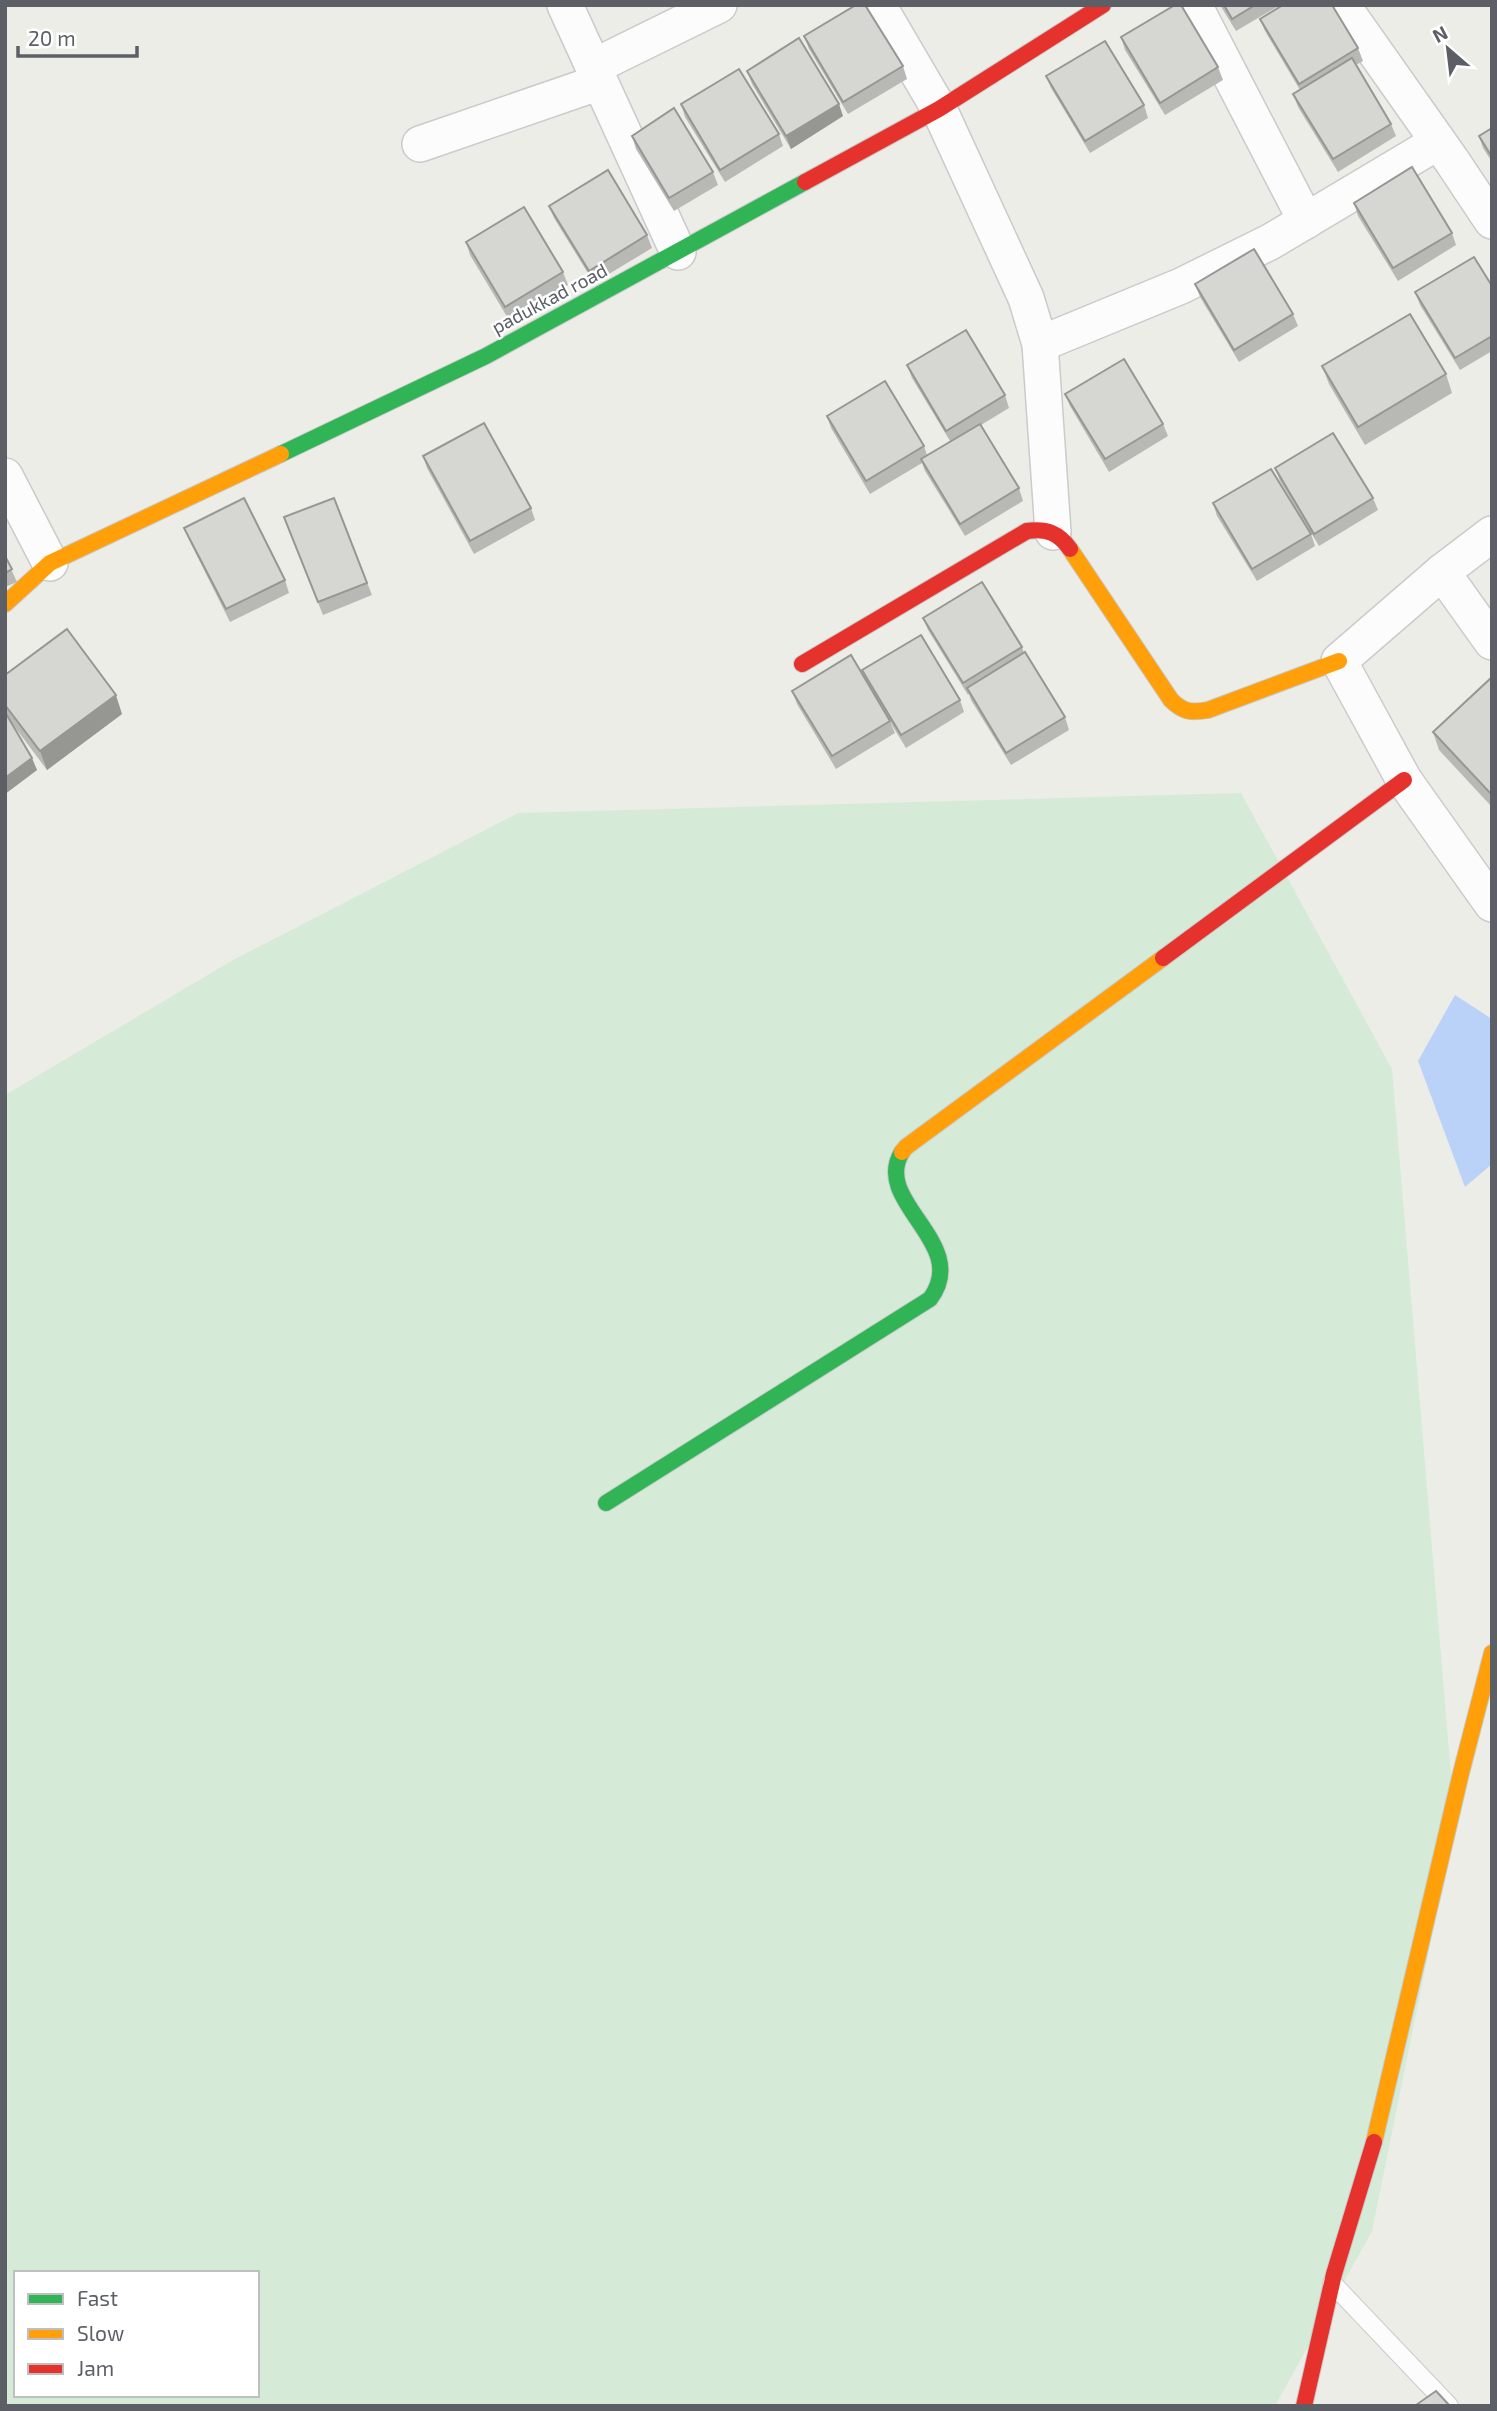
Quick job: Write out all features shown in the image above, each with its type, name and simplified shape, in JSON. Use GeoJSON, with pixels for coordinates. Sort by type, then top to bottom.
{"type":"FeatureCollection","features":[{"type":"Feature","properties":{"kind":"street"},"geometry":{"type":"LineString","coordinates":[[565,5],[678,252]]}},
{"type":"Feature","properties":{"kind":"street"},"geometry":{"type":"LineString","coordinates":[[420,144],[597,75],[719,5]]}},
{"type":"Feature","properties":{"kind":"street"},"geometry":{"type":"LineString","coordinates":[[878,5],[939,109],[1026,298],[1040,344],[1053,532]]}},
{"type":"Feature","properties":{"kind":"street","name":"padukkad road"},"geometry":{"type":"LineString","coordinates":[[5,604],[50,563],[486,356],[939,109],[1103,5]]}},
{"type":"Feature","properties":{"kind":"street"},"geometry":{"type":"LineString","coordinates":[[1194,5],[1306,221]]}},
{"type":"Feature","properties":{"kind":"street"},"geometry":{"type":"LineString","coordinates":[[1342,5],[1492,221]]}},
{"type":"Feature","properties":{"kind":"street"},"geometry":{"type":"LineString","coordinates":[[1040,344],[1181,286],[1306,221],[1438,142]]}},
{"type":"Feature","properties":{"kind":"street"},"geometry":{"type":"LineString","coordinates":[[5,476],[16,524],[50,563]]}},
{"type":"Feature","properties":{"kind":"street"},"geometry":{"type":"LineString","coordinates":[[802,664],[1027,531],[1041,528],[1063,539],[1171,700],[1179,709],[1191,714],[1339,661],[1442,572],[1492,534]]}},
{"type":"Feature","properties":{"kind":"street"},"geometry":{"type":"LineString","coordinates":[[1442,572],[1492,642]]}},
{"type":"Feature","properties":{"kind":"street"},"geometry":{"type":"LineString","coordinates":[[1339,661],[1404,780],[1492,904]]}},
{"type":"Feature","properties":{"kind":"street"},"geometry":{"type":"LineString","coordinates":[[606,1503],[930,1299],[940,1284],[941,1268],[937,1253],[896,1179],[896,1162],[906,1147],[1404,780]]}},
{"type":"Feature","properties":{"kind":"street"},"geometry":{"type":"LineString","coordinates":[[1304,2406],[1332,2283],[1373,2150],[1461,1773],[1492,1653]]}},
{"type":"Feature","properties":{"kind":"lane"},"geometry":{"type":"LineString","coordinates":[[1332,2283],[1449,2406]]}},
{"type":"Feature","properties":{"kind":"green space"},"geometry":{"type":"Polygon","coordinates":[[[1241,793],[1392,1069],[1455,1822],[1372,2231],[1275,2406],[5,2406],[5,1095],[233,960],[518,813],[1241,793]]]}},
{"type":"Feature","properties":{"kind":"water"},"geometry":{"type":"Polygon","coordinates":[[[1455,995],[1492,1019],[1492,1164],[1465,1187],[1418,1061],[1455,995]]]}},
{"type":"Feature","properties":{"kind":"building"},"geometry":{"type":"Polygon","coordinates":[[[856,5],[865,5],[903,66],[843,102],[804,36],[856,5]]]}},
{"type":"Feature","properties":{"kind":"building"},"geometry":{"type":"Polygon","coordinates":[[[1175,5],[1181,5],[1218,67],[1160,103],[1121,37],[1175,5]]]}},
{"type":"Feature","properties":{"kind":"building"},"geometry":{"type":"Polygon","coordinates":[[[1224,5],[1255,5],[1232,19],[1224,5]]]}},
{"type":"Feature","properties":{"kind":"building"},"geometry":{"type":"Polygon","coordinates":[[[1283,5],[1332,5],[1358,48],[1299,84],[1260,19],[1283,5]]]}},
{"type":"Feature","properties":{"kind":"building"},"geometry":{"type":"Polygon","coordinates":[[[799,38],[839,104],[786,136],[747,71],[799,38]]]}},
{"type":"Feature","properties":{"kind":"building"},"geometry":{"type":"Polygon","coordinates":[[[1105,41],[1144,105],[1085,141],[1046,76],[1105,41]]]}},
{"type":"Feature","properties":{"kind":"building"},"geometry":{"type":"Polygon","coordinates":[[[1352,58],[1391,124],[1333,159],[1293,94],[1352,58]]]}},
{"type":"Feature","properties":{"kind":"building"},"geometry":{"type":"Polygon","coordinates":[[[739,69],[779,134],[720,170],[681,104],[739,69]]]}},
{"type":"Feature","properties":{"kind":"building"},"geometry":{"type":"Polygon","coordinates":[[[674,108],[713,172],[669,198],[632,136],[674,108]]]}},
{"type":"Feature","properties":{"kind":"building"},"geometry":{"type":"Polygon","coordinates":[[[1492,128],[1492,157],[1479,136],[1492,128]]]}},
{"type":"Feature","properties":{"kind":"building"},"geometry":{"type":"Polygon","coordinates":[[[1412,167],[1452,233],[1393,268],[1354,203],[1412,167]]]}},
{"type":"Feature","properties":{"kind":"building"},"geometry":{"type":"Polygon","coordinates":[[[608,170],[647,235],[589,271],[549,206],[608,170]]]}},
{"type":"Feature","properties":{"kind":"building"},"geometry":{"type":"Polygon","coordinates":[[[524,207],[563,272],[505,307],[466,242],[524,207]]]}},
{"type":"Feature","properties":{"kind":"building"},"geometry":{"type":"Polygon","coordinates":[[[1254,249],[1293,314],[1234,350],[1195,284],[1254,249]]]}},
{"type":"Feature","properties":{"kind":"building"},"geometry":{"type":"Polygon","coordinates":[[[1474,257],[1492,286],[1492,336],[1455,358],[1415,292],[1474,257]]]}},
{"type":"Feature","properties":{"kind":"building"},"geometry":{"type":"Polygon","coordinates":[[[1410,314],[1446,374],[1358,427],[1322,366],[1410,314]]]}},
{"type":"Feature","properties":{"kind":"building"},"geometry":{"type":"Polygon","coordinates":[[[966,330],[1005,395],[946,431],[907,365],[966,330]]]}},
{"type":"Feature","properties":{"kind":"building"},"geometry":{"type":"Polygon","coordinates":[[[1124,359],[1163,424],[1105,459],[1065,394],[1124,359]]]}},
{"type":"Feature","properties":{"kind":"building"},"geometry":{"type":"Polygon","coordinates":[[[885,381],[924,446],[866,481],[827,416],[885,381]]]}},
{"type":"Feature","properties":{"kind":"building"},"geometry":{"type":"Polygon","coordinates":[[[484,423],[531,508],[470,541],[423,456],[484,423]]]}},
{"type":"Feature","properties":{"kind":"building"},"geometry":{"type":"Polygon","coordinates":[[[980,424],[1019,488],[960,524],[921,459],[980,424]]]}},
{"type":"Feature","properties":{"kind":"building"},"geometry":{"type":"Polygon","coordinates":[[[1333,433],[1373,498],[1314,534],[1275,468],[1333,433]]]}},
{"type":"Feature","properties":{"kind":"building"},"geometry":{"type":"Polygon","coordinates":[[[1271,469],[1311,534],[1252,569],[1213,503],[1271,469]]]}},
{"type":"Feature","properties":{"kind":"building"},"geometry":{"type":"Polygon","coordinates":[[[244,498],[285,580],[226,609],[184,528],[244,498]]]}},
{"type":"Feature","properties":{"kind":"building"},"geometry":{"type":"Polygon","coordinates":[[[334,498],[367,583],[318,602],[284,517],[334,498]]]}},
{"type":"Feature","properties":{"kind":"building"},"geometry":{"type":"Polygon","coordinates":[[[5,556],[12,569],[5,573],[5,556]]]}},
{"type":"Feature","properties":{"kind":"building"},"geometry":{"type":"Polygon","coordinates":[[[982,582],[1022,647],[963,683],[923,618],[982,582]]]}},
{"type":"Feature","properties":{"kind":"building"},"geometry":{"type":"Polygon","coordinates":[[[67,629],[116,695],[40,751],[5,705],[5,675],[67,629]]]}},
{"type":"Feature","properties":{"kind":"building"},"geometry":{"type":"Polygon","coordinates":[[[921,635],[960,700],[901,735],[862,670],[921,635]]]}},
{"type":"Feature","properties":{"kind":"building"},"geometry":{"type":"Polygon","coordinates":[[[1025,652],[1065,717],[1006,753],[967,688],[1025,652]]]}},
{"type":"Feature","properties":{"kind":"building"},"geometry":{"type":"Polygon","coordinates":[[[851,655],[890,721],[832,756],[792,691],[851,655]]]}},
{"type":"Feature","properties":{"kind":"building"},"geometry":{"type":"Polygon","coordinates":[[[1492,679],[1492,795],[1433,732],[1492,679]]]}},
{"type":"Feature","properties":{"kind":"building"},"geometry":{"type":"Polygon","coordinates":[[[5,712],[32,758],[5,778],[5,712]]]}},
{"type":"Feature","properties":{"kind":"building"},"geometry":{"type":"Polygon","coordinates":[[[1436,2391],[1450,2406],[1416,2405],[1436,2391]]]}},
{"type":"Feature","properties":{"kind":"traffic: fast"},"geometry":{"type":"LineString","coordinates":[[281,454],[486,356],[805,182]]}},
{"type":"Feature","properties":{"kind":"traffic: fast"},"geometry":{"type":"LineString","coordinates":[[606,1503],[930,1299],[940,1279],[939,1259],[899,1188],[896,1170],[902,1152]]}},
{"type":"Feature","properties":{"kind":"traffic: slow"},"geometry":{"type":"LineString","coordinates":[[5,604],[50,563],[281,454]]}},
{"type":"Feature","properties":{"kind":"traffic: slow"},"geometry":{"type":"LineString","coordinates":[[1070,549],[1171,700],[1183,709],[1208,710],[1339,661]]}},
{"type":"Feature","properties":{"kind":"traffic: slow"},"geometry":{"type":"LineString","coordinates":[[902,1152],[1163,958]]}},
{"type":"Feature","properties":{"kind":"traffic: slow"},"geometry":{"type":"LineString","coordinates":[[1374,2142],[1492,1653]]}},
{"type":"Feature","properties":{"kind":"traffic: jam"},"geometry":{"type":"LineString","coordinates":[[805,182],[939,109],[1103,5]]}},
{"type":"Feature","properties":{"kind":"traffic: jam"},"geometry":{"type":"LineString","coordinates":[[802,664],[1027,531],[1052,533],[1070,549]]}},
{"type":"Feature","properties":{"kind":"traffic: jam"},"geometry":{"type":"LineString","coordinates":[[1163,958],[1404,780]]}},
{"type":"Feature","properties":{"kind":"traffic: jam"},"geometry":{"type":"LineString","coordinates":[[1304,2406],[1334,2274],[1374,2142]]}}]}
